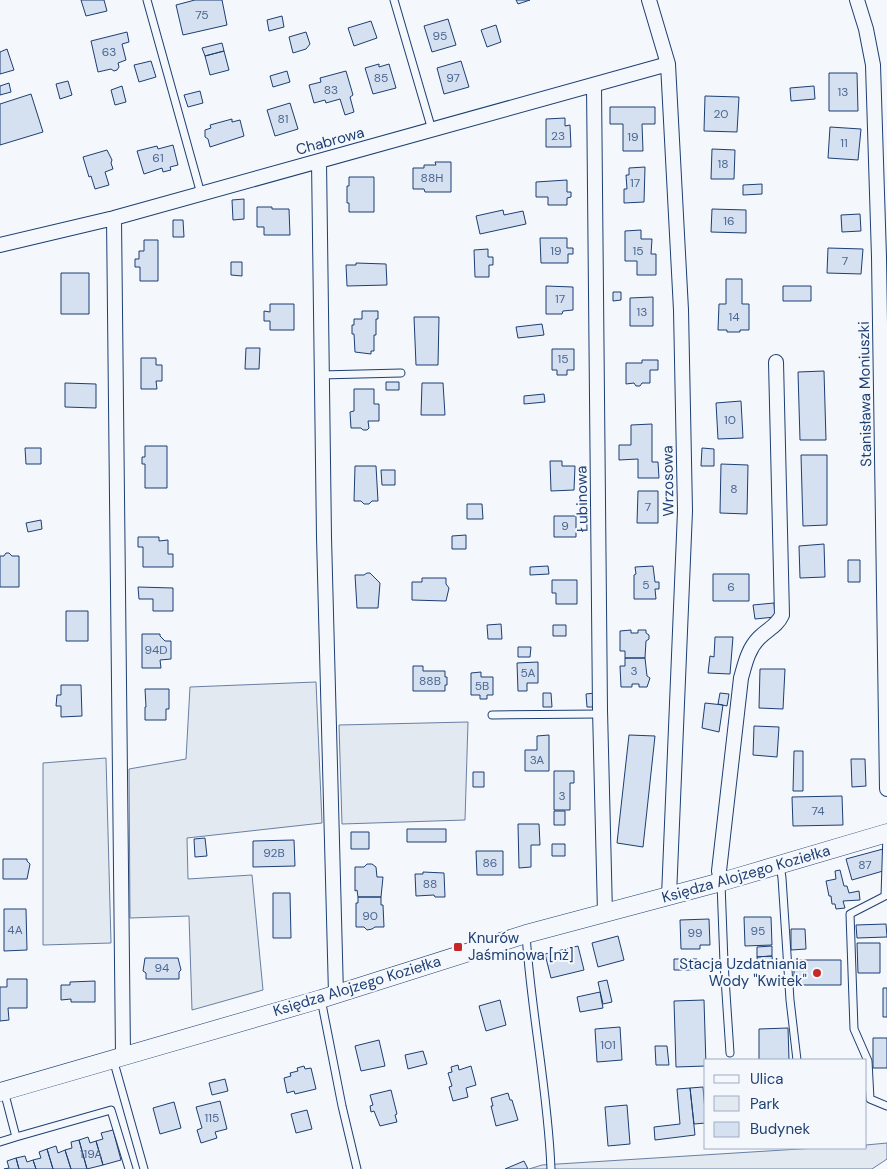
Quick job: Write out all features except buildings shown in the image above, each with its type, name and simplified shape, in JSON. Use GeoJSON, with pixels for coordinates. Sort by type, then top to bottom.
{"type":"FeatureCollection","features":[{"type":"Feature","properties":{"kind":"street","name":"Wrzosowa"},"geometry":{"type":"LineString","coordinates":[[649,0],[668,64],[681,310],[685,511],[669,896]]}},
{"type":"Feature","properties":{"kind":"street","name":"Stanisława Moniuszki"},"geometry":{"type":"LineString","coordinates":[[857,0],[866,29],[873,65],[879,258],[887,789]]}},
{"type":"Feature","properties":{"kind":"street","name":"Chabrowa"},"geometry":{"type":"LineString","coordinates":[[0,245],[114,218],[668,64]]}},
{"type":"Feature","properties":{"kind":"street","name":"Łubinowa"},"geometry":{"type":"LineString","coordinates":[[594,85],[600,714],[605,913]]}},
{"type":"Feature","properties":{"kind":"street"},"geometry":{"type":"LineString","coordinates":[[319,161],[321,375],[328,700],[328,996]]}},
{"type":"Feature","properties":{"kind":"street"},"geometry":{"type":"LineString","coordinates":[[114,218],[118,1057]]}},
{"type":"Feature","properties":{"kind":"street"},"geometry":{"type":"LineString","coordinates":[[721,882],[719,871],[741,678],[748,653],[759,638],[779,623],[782,615],[776,362]]}},
{"type":"Feature","properties":{"kind":"street"},"geometry":{"type":"LineString","coordinates":[[887,828],[887,833]]}},
{"type":"Feature","properties":{"kind":"street","name":"Księdza Alojzego Koziełka"},"geometry":{"type":"LineString","coordinates":[[2,1091],[328,996],[526,934],[721,882],[887,833]]}},
{"type":"Feature","properties":{"kind":"lane"},"geometry":{"type":"LineString","coordinates":[[147,0],[201,194]]}},
{"type":"Feature","properties":{"kind":"lane"},"geometry":{"type":"LineString","coordinates":[[394,0],[432,130]]}},
{"type":"Feature","properties":{"kind":"lane"},"geometry":{"type":"LineString","coordinates":[[321,375],[401,373]]}},
{"type":"Feature","properties":{"kind":"lane"},"geometry":{"type":"LineString","coordinates":[[492,714],[600,714]]}},
{"type":"Feature","properties":{"kind":"lane"},"geometry":{"type":"LineString","coordinates":[[887,833],[885,896],[850,914],[854,1030],[868,1061],[870,1100],[887,1106]]}},
{"type":"Feature","properties":{"kind":"lane"},"geometry":{"type":"LineString","coordinates":[[780,865],[790,1000],[797,1059]]}},
{"type":"Feature","properties":{"kind":"lane"},"geometry":{"type":"LineString","coordinates":[[721,882],[730,1053]]}},
{"type":"Feature","properties":{"kind":"lane"},"geometry":{"type":"LineString","coordinates":[[526,934],[531,993],[546,1107],[551,1169]]}},
{"type":"Feature","properties":{"kind":"lane"},"geometry":{"type":"LineString","coordinates":[[328,996],[342,1106],[358,1169]]}},
{"type":"Feature","properties":{"kind":"lane"},"geometry":{"type":"LineString","coordinates":[[118,1057],[144,1169]]}},
{"type":"Feature","properties":{"kind":"lane"},"geometry":{"type":"LineString","coordinates":[[2,1091],[16,1137]]}},
{"type":"Feature","properties":{"kind":"lane"},"geometry":{"type":"LineString","coordinates":[[0,1142],[111,1110],[129,1169]]}},
{"type":"Feature","properties":{"kind":"green space"},"geometry":{"type":"Polygon","coordinates":[[[316,682],[322,823],[187,838],[188,879],[252,875],[263,990],[192,1010],[189,916],[130,918],[129,769],[186,759],[190,687],[316,682]]]}},
{"type":"Feature","properties":{"kind":"green space"},"geometry":{"type":"Polygon","coordinates":[[[468,722],[465,820],[342,824],[339,725],[468,722]]]}},
{"type":"Feature","properties":{"kind":"green space"},"geometry":{"type":"Polygon","coordinates":[[[106,758],[111,943],[43,945],[43,763],[106,758]]]}},
{"type":"Feature","properties":{"kind":"green space"},"geometry":{"type":"Polygon","coordinates":[[[887,1143],[887,1159],[872,1169],[529,1169],[542,1165],[800,1149],[867,1149],[867,1145],[887,1143]]]}},
{"type":"Feature","properties":{"kind":"place","name":"Knurów Jaśminowa [nż]"},"geometry":{"type":"Point","coordinates":[458,947]}},
{"type":"Feature","properties":{"kind":"place","name":"Stacja Uzdatniania Wody \"Kwitek\""},"geometry":{"type":"Point","coordinates":[817,973]}}]}
